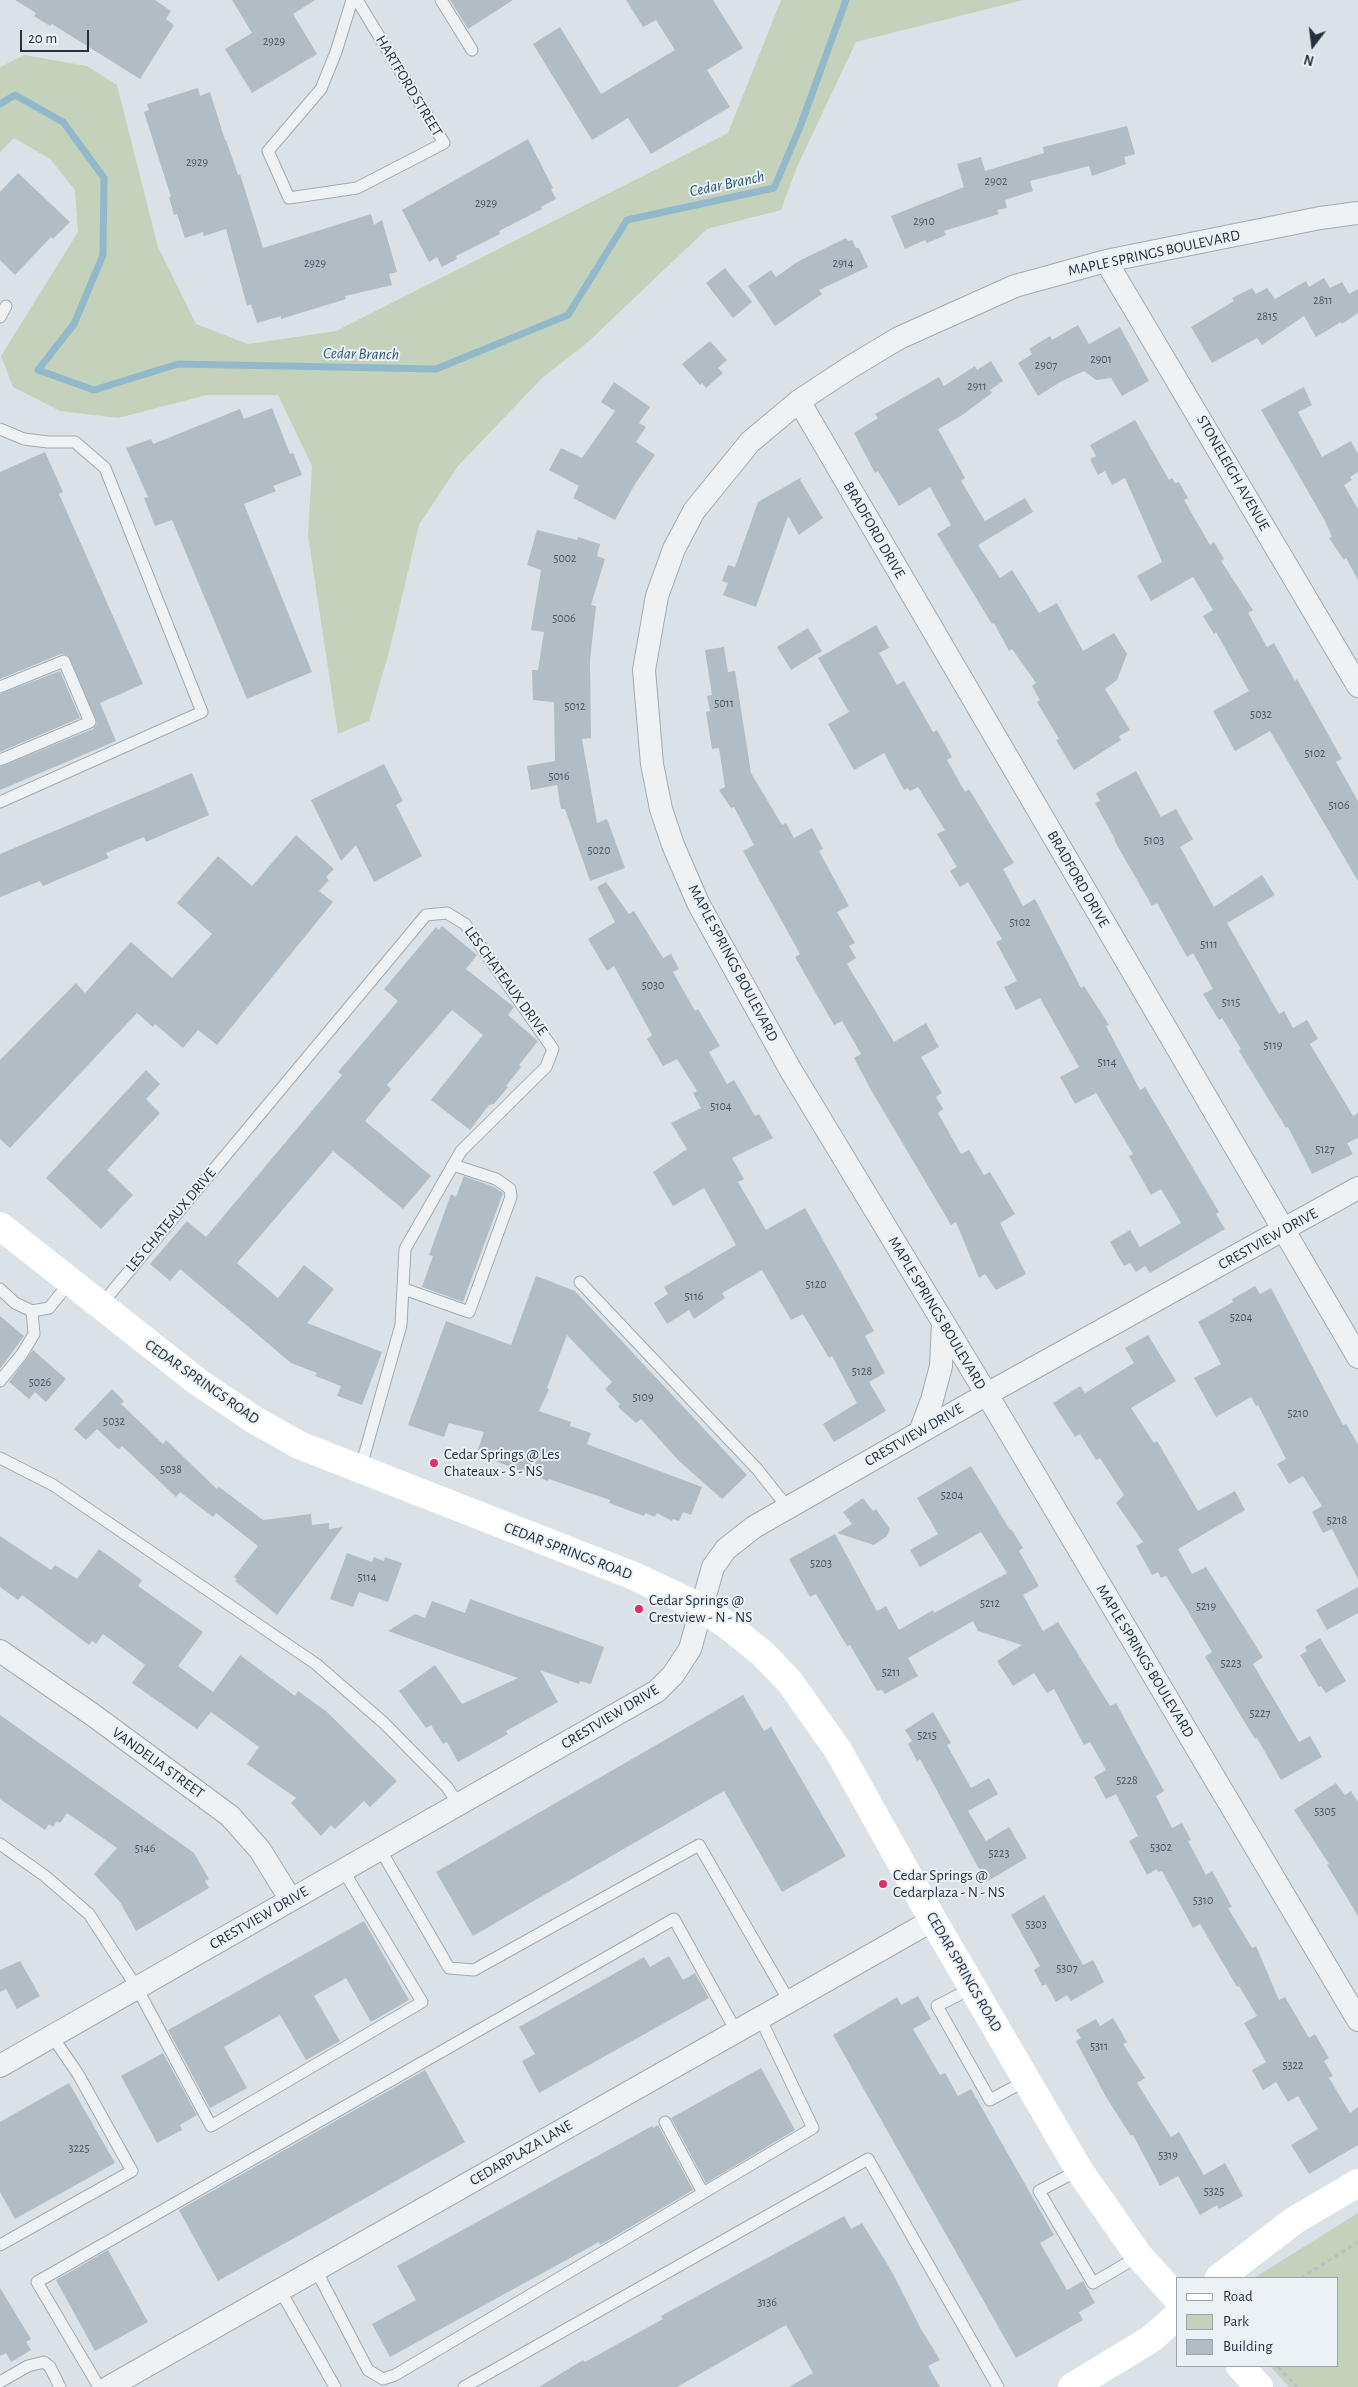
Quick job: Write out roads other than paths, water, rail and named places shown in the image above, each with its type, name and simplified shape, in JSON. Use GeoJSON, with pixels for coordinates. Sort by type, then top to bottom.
{"type":"FeatureCollection","features":[{"type":"Feature","properties":{"kind":"main road","name":"CEDAR SPRINGS ROAD"},"geometry":{"type":"LineString","coordinates":[[0,1226],[198,1382],[253,1419],[299,1445],[360,1471],[634,1576],[700,1607],[727,1625],[762,1653],[789,1681],[813,1712],[838,1750],[972,1988],[1079,2170],[1139,2256],[1176,2297]]}},
{"type":"Feature","properties":{"kind":"main road"},"geometry":{"type":"LineString","coordinates":[[1220,2277],[1295,2220],[1358,2183]]}},
{"type":"Feature","properties":{"kind":"main road"},"geometry":{"type":"LineString","coordinates":[[1072,2387],[1151,2339],[1176,2317]]}},
{"type":"Feature","properties":{"kind":"main road"},"geometry":{"type":"LineString","coordinates":[[1241,2367],[1260,2387]]}},
{"type":"Feature","properties":{"kind":"street","name":"MAPLE SPRINGS BOULEVARD"},"geometry":{"type":"LineString","coordinates":[[1358,213],[1320,218],[1106,261],[1015,286],[898,338],[799,401],[750,442],[694,511],[674,549],[657,596],[644,670],[652,764],[661,809],[673,846],[698,903],[790,1069],[943,1322],[1358,2020]]}},
{"type":"Feature","properties":{"kind":"street","name":"STONELEIGH AVENUE"},"geometry":{"type":"LineString","coordinates":[[1106,261],[1358,686]]}},
{"type":"Feature","properties":{"kind":"street","name":"BRADFORD DRIVE"},"geometry":{"type":"LineString","coordinates":[[799,401],[1358,1357]]}},
{"type":"Feature","properties":{"kind":"street","name":"CRESTVIEW DRIVE"},"geometry":{"type":"LineString","coordinates":[[0,2066],[657,1691],[674,1675],[690,1649],[700,1607],[713,1567],[726,1549],[754,1528],[986,1394],[1358,1188]]}},
{"type":"Feature","properties":{"kind":"street"},"geometry":{"type":"LineString","coordinates":[[920,1432],[932,1400],[941,1366],[943,1322]]}},
{"type":"Feature","properties":{"kind":"street","name":"VANDELIA STREET"},"geometry":{"type":"LineString","coordinates":[[0,1651],[93,1714],[230,1816],[260,1850],[291,1900]]}},
{"type":"Feature","properties":{"kind":"street","name":"CEDARPLAZA LANE"},"geometry":{"type":"LineString","coordinates":[[109,2387],[933,1920]]}},
{"type":"Feature","properties":{"kind":"lane","name":"HARTFORD STREET"},"geometry":{"type":"LineString","coordinates":[[352,0],[336,52],[321,88],[268,151],[289,198],[357,188],[444,143],[357,0]]}},
{"type":"Feature","properties":{"kind":"lane"},"geometry":{"type":"LineString","coordinates":[[441,0],[472,50]]}},
{"type":"Feature","properties":{"kind":"lane"},"geometry":{"type":"LineString","coordinates":[[0,430],[24,439],[48,442],[75,442],[105,468],[202,712],[0,802]]}},
{"type":"Feature","properties":{"kind":"lane"},"geometry":{"type":"LineString","coordinates":[[0,687],[64,661],[90,722],[0,760]]}},
{"type":"Feature","properties":{"kind":"lane","name":"LES CHATEAUX DRIVE"},"geometry":{"type":"LineString","coordinates":[[100,1306],[426,916],[447,913],[465,924],[553,1048],[546,1067],[461,1150],[406,1249],[401,1325],[360,1471]]}},
{"type":"Feature","properties":{"kind":"lane"},"geometry":{"type":"LineString","coordinates":[[404,1289],[470,1312],[511,1197],[510,1190],[496,1179],[453,1165]]}},
{"type":"Feature","properties":{"kind":"lane"},"geometry":{"type":"LineString","coordinates":[[0,1289],[16,1302],[32,1311],[49,1308],[70,1282]]}},
{"type":"Feature","properties":{"kind":"lane"},"geometry":{"type":"LineString","coordinates":[[580,1282],[757,1469],[788,1508]]}},
{"type":"Feature","properties":{"kind":"lane"},"geometry":{"type":"LineString","coordinates":[[0,1381],[22,1354],[34,1334],[32,1311]]}},
{"type":"Feature","properties":{"kind":"lane"},"geometry":{"type":"LineString","coordinates":[[0,1458],[53,1485],[316,1664],[384,1723],[447,1787],[459,1805]]}},
{"type":"Feature","properties":{"kind":"lane"},"geometry":{"type":"LineString","coordinates":[[0,1844],[45,1876],[89,1914],[137,1988],[211,2126],[422,2002],[343,1870]]}},
{"type":"Feature","properties":{"kind":"lane"},"geometry":{"type":"LineString","coordinates":[[380,1849],[449,1968],[474,1970],[699,1845],[790,2001]]}},
{"type":"Feature","properties":{"kind":"lane"},"geometry":{"type":"LineString","coordinates":[[99,2387],[37,2282],[674,1919],[736,2031]]}},
{"type":"Feature","properties":{"kind":"lane"},"geometry":{"type":"LineString","coordinates":[[972,1988],[937,2006],[990,2100],[1027,2080]]}},
{"type":"Feature","properties":{"kind":"lane"},"geometry":{"type":"LineString","coordinates":[[316,2270],[368,2370],[383,2379],[396,2375],[813,2128],[760,2018]]}},
{"type":"Feature","properties":{"kind":"lane"},"geometry":{"type":"LineString","coordinates":[[0,2245],[132,2171],[78,2074],[52,2036]]}},
{"type":"Feature","properties":{"kind":"lane"},"geometry":{"type":"LineString","coordinates":[[665,2122],[704,2193]]}},
{"type":"Feature","properties":{"kind":"lane"},"geometry":{"type":"LineString","coordinates":[[464,2387],[868,2160],[998,2387]]}},
{"type":"Feature","properties":{"kind":"lane"},"geometry":{"type":"LineString","coordinates":[[1079,2170],[1039,2191],[1094,2284],[1139,2256]]}},
{"type":"Feature","properties":{"kind":"lane"},"geometry":{"type":"LineString","coordinates":[[280,2290],[335,2387]]}},
{"type":"Feature","properties":{"kind":"lane"},"geometry":{"type":"LineString","coordinates":[[0,2382],[28,2366],[44,2362],[50,2367],[60,2387]]}},
{"type":"Feature","properties":{"kind":"waterway","name":"Cedar Branch"},"geometry":{"type":"LineString","coordinates":[[0,104],[15,95],[63,122],[104,178],[103,255],[74,324],[38,370],[94,390],[178,364],[436,369],[568,315],[627,220],[774,188],[800,127],[846,0]]}},
{"type":"Feature","properties":{"kind":"place","name":"Cedar Springs @ Les Chateaux - S - NS"},"geometry":{"type":"Point","coordinates":[434,1463]}},
{"type":"Feature","properties":{"kind":"place","name":"Cedar Springs @ Crestview - N - NS"},"geometry":{"type":"Point","coordinates":[639,1609]}},
{"type":"Feature","properties":{"kind":"place","name":"Cedar Springs @ Cedarplaza - N - NS"},"geometry":{"type":"Point","coordinates":[883,1884]}}]}
